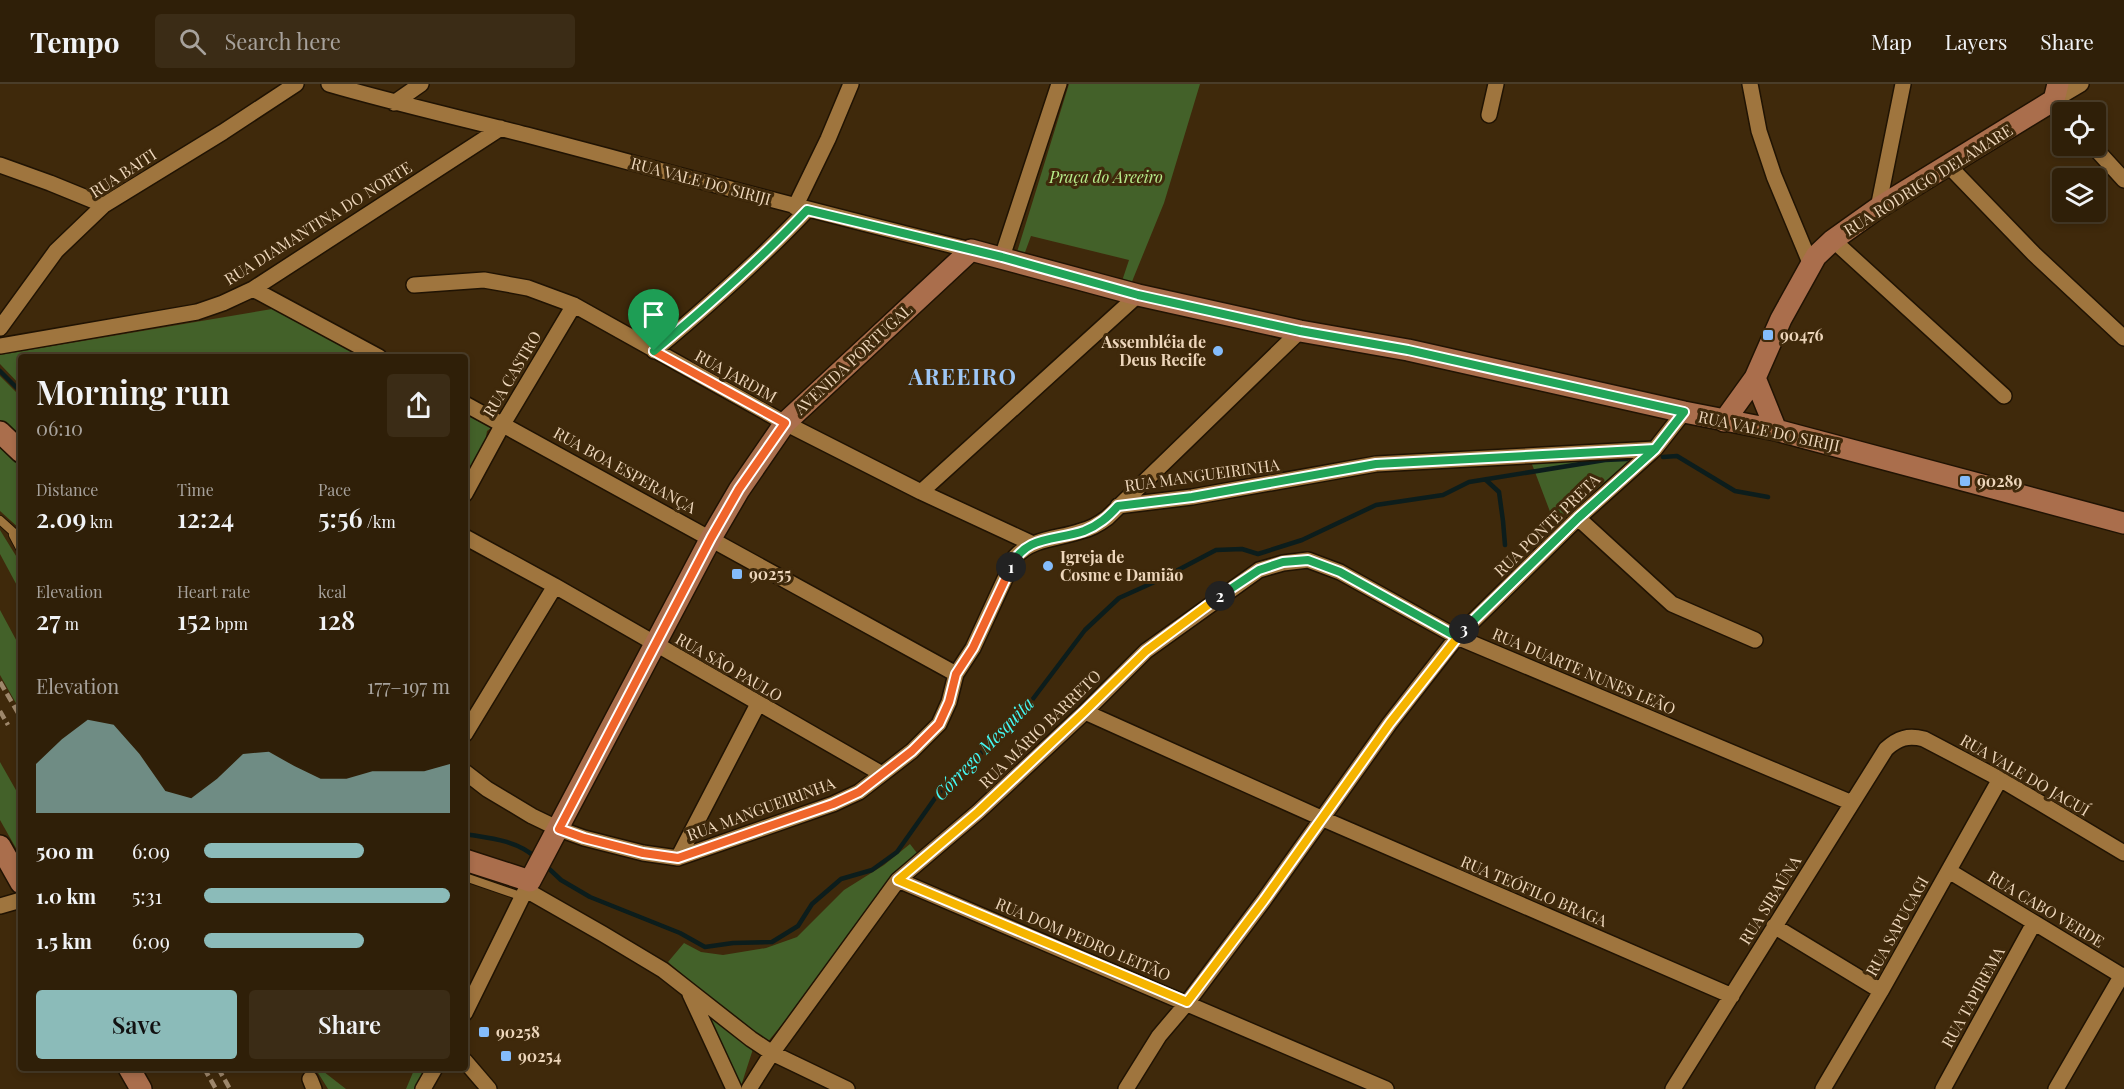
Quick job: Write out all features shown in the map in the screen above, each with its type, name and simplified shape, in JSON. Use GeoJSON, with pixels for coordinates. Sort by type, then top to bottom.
{"type":"FeatureCollection","features":[{"type":"Feature","properties":{"kind":"street","name":"RUA BAITI"},"geometry":{"type":"LineString","coordinates":[[0,328],[56,251],[104,205],[296,84]]}},
{"type":"Feature","properties":{"kind":"street","name":"RUA VALE DO SIRIJI"},"geometry":{"type":"LineString","coordinates":[[329,84],[394,103],[501,128],[801,208],[1002,257],[1138,295],[1300,331],[1408,350],[1724,421],[1776,430],[2124,522]]}},
{"type":"Feature","properties":{"kind":"street"},"geometry":{"type":"LineString","coordinates":[[394,103],[421,84]]}},
{"type":"Feature","properties":{"kind":"street"},"geometry":{"type":"LineString","coordinates":[[654,351],[770,249],[801,208],[851,84]]}},
{"type":"Feature","properties":{"kind":"street"},"geometry":{"type":"LineString","coordinates":[[1002,257],[1059,84]]}},
{"type":"Feature","properties":{"kind":"street"},"geometry":{"type":"LineString","coordinates":[[1489,115],[1496,84]]}},
{"type":"Feature","properties":{"kind":"street"},"geometry":{"type":"LineString","coordinates":[[1750,84],[1759,131],[1774,176],[1811,265]]}},
{"type":"Feature","properties":{"kind":"street"},"geometry":{"type":"LineString","coordinates":[[1878,208],[1903,84]]}},
{"type":"Feature","properties":{"kind":"street","name":"RUA RODRIGO DELAMARE"},"geometry":{"type":"LineString","coordinates":[[1724,421],[1755,378],[1781,319],[1816,256],[1833,240],[1878,208],[2081,84]]}},
{"type":"Feature","properties":{"kind":"street","name":"RUA DIAMANTINA DO NORTE"},"geometry":{"type":"LineString","coordinates":[[0,346],[197,312],[223,303],[253,289],[501,128]]}},
{"type":"Feature","properties":{"kind":"street"},"geometry":{"type":"LineString","coordinates":[[2101,156],[2124,180]]}},
{"type":"Feature","properties":{"kind":"street"},"geometry":{"type":"LineString","coordinates":[[0,165],[104,205]]}},
{"type":"Feature","properties":{"kind":"street"},"geometry":{"type":"LineString","coordinates":[[1948,165],[2034,254],[2124,338]]}},
{"type":"Feature","properties":{"kind":"street"},"geometry":{"type":"LineString","coordinates":[[1833,240],[2004,396]]}},
{"type":"Feature","properties":{"kind":"street","name":"AVENIDA PORTUGAL"},"geometry":{"type":"LineString","coordinates":[[533,877],[711,538],[739,489],[785,423],[971,250]]}},
{"type":"Feature","properties":{"kind":"street","name":"RUA JARDIM"},"geometry":{"type":"LineString","coordinates":[[414,285],[484,280],[528,288],[574,305],[785,423],[921,492],[1031,543]]}},
{"type":"Feature","properties":{"kind":"street"},"geometry":{"type":"LineString","coordinates":[[253,289],[373,354]]}},
{"type":"Feature","properties":{"kind":"street"},"geometry":{"type":"LineString","coordinates":[[921,492],[1138,295]]}},
{"type":"Feature","properties":{"kind":"street","name":"RUA CASTRO"},"geometry":{"type":"LineString","coordinates":[[468,488],[503,424],[574,305]]}},
{"type":"Feature","properties":{"kind":"street"},"geometry":{"type":"LineString","coordinates":[[1118,506],[1300,331]]}},
{"type":"Feature","properties":{"kind":"street"},"geometry":{"type":"LineString","coordinates":[[1755,378],[1776,430]]}},
{"type":"Feature","properties":{"kind":"street","name":"RUA BOA ESPERANÇA"},"geometry":{"type":"LineString","coordinates":[[468,406],[956,674]]}},
{"type":"Feature","properties":{"kind":"street","name":"RUA PONTE PRETA"},"geometry":{"type":"LineString","coordinates":[[1457,637],[1578,518],[1655,449],[1684,412]]}},
{"type":"Feature","properties":{"kind":"street"},"geometry":{"type":"LineString","coordinates":[[0,432],[18,449]]}},
{"type":"Feature","properties":{"kind":"street","name":"RUA MANGUEIRINHA"},"geometry":{"type":"LineString","coordinates":[[468,774],[487,789],[559,829],[643,853],[678,858],[833,804],[859,792],[912,751],[939,724],[949,702],[956,674],[973,648],[1015,557],[1031,543],[1084,531],[1107,518],[1118,506],[1192,497],[1376,464],[1655,449]]}},
{"type":"Feature","properties":{"kind":"street"},"geometry":{"type":"LineString","coordinates":[[1578,518],[1672,604],[1755,640]]}},
{"type":"Feature","properties":{"kind":"street","name":"RUA SÃO PAULO"},"geometry":{"type":"LineString","coordinates":[[468,539],[555,586],[654,645],[882,774]]}},
{"type":"Feature","properties":{"kind":"street","name":"RUA DUARTE NUNES LEÃO"},"geometry":{"type":"LineString","coordinates":[[1308,560],[1340,572],[1457,637],[1852,803]]}},
{"type":"Feature","properties":{"kind":"street","name":"RUA MÁRIO BARRETO"},"geometry":{"type":"LineString","coordinates":[[749,1089],[772,1053],[898,880],[978,812],[1146,651],[1259,570],[1283,562],[1308,560]]}},
{"type":"Feature","properties":{"kind":"street"},"geometry":{"type":"LineString","coordinates":[[468,729],[555,586]]}},
{"type":"Feature","properties":{"kind":"street"},"geometry":{"type":"LineString","coordinates":[[1126,1089],[1159,1036],[1264,900],[1390,723],[1457,637]]}},
{"type":"Feature","properties":{"kind":"street"},"geometry":{"type":"LineString","coordinates":[[678,858],[758,704]]}},
{"type":"Feature","properties":{"kind":"street","name":"RUA TEÓFILO BRAGA"},"geometry":{"type":"LineString","coordinates":[[1084,712],[1321,818],[1732,996]]}},
{"type":"Feature","properties":{"kind":"street","name":"RUA VALE DO JACUÍ"},"geometry":{"type":"LineString","coordinates":[[1904,737],[1913,736],[1924,739],[2000,779],[2124,853]]}},
{"type":"Feature","properties":{"kind":"street","name":"RUA SIBAÚNA"},"geometry":{"type":"LineString","coordinates":[[1673,1089],[1886,749],[1894,741],[1904,737]]}},
{"type":"Feature","properties":{"kind":"street","name":"RUA SAPUCAGI"},"geometry":{"type":"LineString","coordinates":[[1823,1089],[1949,872],[2000,779]]}},
{"type":"Feature","properties":{"kind":"street"},"geometry":{"type":"LineString","coordinates":[[0,846],[18,878]]}},
{"type":"Feature","properties":{"kind":"street"},"geometry":{"type":"LineString","coordinates":[[468,861],[533,877],[643,958],[663,970],[750,1039],[772,1053],[847,1089]]}},
{"type":"Feature","properties":{"kind":"street","name":"RUA CABO VERDE"},"geometry":{"type":"LineString","coordinates":[[1949,872],[2123,976]]}},
{"type":"Feature","properties":{"kind":"street"},"geometry":{"type":"LineString","coordinates":[[468,1007],[533,877]]}},
{"type":"Feature","properties":{"kind":"street","name":"RUA DOM PEDRO LEITÃO"},"geometry":{"type":"LineString","coordinates":[[898,880],[1386,1089]]}},
{"type":"Feature","properties":{"kind":"street"},"geometry":{"type":"LineString","coordinates":[[0,906],[18,901]]}},
{"type":"Feature","properties":{"kind":"street","name":"RUA TAPIREMA"},"geometry":{"type":"LineString","coordinates":[[1943,1089],[2034,923]]}},
{"type":"Feature","properties":{"kind":"street"},"geometry":{"type":"LineString","coordinates":[[1774,926],[1881,991]]}},
{"type":"Feature","properties":{"kind":"street"},"geometry":{"type":"LineString","coordinates":[[2056,1089],[2123,976]]}},
{"type":"Feature","properties":{"kind":"street"},"geometry":{"type":"LineString","coordinates":[[689,991],[734,1089]]}},
{"type":"Feature","properties":{"kind":"street"},"geometry":{"type":"LineString","coordinates":[[468,1064],[489,1089]]}},
{"type":"Feature","properties":{"kind":"street"},"geometry":{"type":"LineString","coordinates":[[131,1071],[141,1089]]}},
{"type":"Feature","properties":{"kind":"street"},"geometry":{"type":"LineString","coordinates":[[423,1089],[433,1071]]}},
{"type":"Feature","properties":{"kind":"lane"},"geometry":{"type":"LineString","coordinates":[[0,520],[18,537]]}},
{"type":"Feature","properties":{"kind":"lane"},"geometry":{"type":"LineString","coordinates":[[10,531],[18,545]]}},
{"type":"Feature","properties":{"kind":"lane"},"geometry":{"type":"LineString","coordinates":[[468,877],[533,877]]}},
{"type":"Feature","properties":{"kind":"green space","name":"Praça do Areeiro"},"geometry":{"type":"Polygon","coordinates":[[[1069,84],[1200,84],[1164,203],[1131,284],[1122,281],[1129,260],[1031,236],[1024,255],[1017,252],[1069,84]]]}},
{"type":"Feature","properties":{"kind":"green space"},"geometry":{"type":"Polygon","coordinates":[[[272,309],[287,314],[359,354],[18,354],[18,383],[0,364],[0,355],[272,309]]]}},
{"type":"Feature","properties":{"kind":"green space"},"geometry":{"type":"Polygon","coordinates":[[[0,376],[18,394],[18,440],[0,422],[0,376]]]}},
{"type":"Feature","properties":{"kind":"green space"},"geometry":{"type":"Polygon","coordinates":[[[468,416],[491,428],[487,431],[486,437],[492,440],[468,480],[468,416]]]}},
{"type":"Feature","properties":{"kind":"green space"},"geometry":{"type":"Polygon","coordinates":[[[0,446],[18,464],[18,527],[0,511],[0,446]]]}},
{"type":"Feature","properties":{"kind":"green space"},"geometry":{"type":"Polygon","coordinates":[[[1637,456],[1557,530],[1530,459],[1637,456]]]}},
{"type":"Feature","properties":{"kind":"green space"},"geometry":{"type":"Polygon","coordinates":[[[0,530],[18,559],[18,587],[0,554],[0,530]]]}},
{"type":"Feature","properties":{"kind":"green space"},"geometry":{"type":"Polygon","coordinates":[[[0,610],[18,643],[18,707],[0,675],[0,610]]]}},
{"type":"Feature","properties":{"kind":"green space"},"geometry":{"type":"Polygon","coordinates":[[[0,762],[18,794],[18,850],[0,820],[0,762]]]}},
{"type":"Feature","properties":{"kind":"green space"},"geometry":{"type":"Polygon","coordinates":[[[910,844],[920,857],[766,1044],[668,962],[684,943],[701,952],[723,955],[766,948],[797,937],[844,890],[884,865],[910,844]]]}},
{"type":"Feature","properties":{"kind":"green space"},"geometry":{"type":"Polygon","coordinates":[[[706,1013],[753,1049],[741,1086],[737,1085],[706,1013]]]}},
{"type":"Feature","properties":{"kind":"green space"},"geometry":{"type":"Polygon","coordinates":[[[317,1071],[323,1071],[346,1089],[328,1089],[317,1071]]]}},
{"type":"Feature","properties":{"kind":"green space"},"geometry":{"type":"Polygon","coordinates":[[[414,1071],[430,1076],[423,1089],[406,1089],[414,1071]]]}},
{"type":"Feature","properties":{"kind":"waterway","name":"Córrego Mesquita"},"geometry":{"type":"LineString","coordinates":[[0,371],[18,389]]}},
{"type":"Feature","properties":{"kind":"waterway"},"geometry":{"type":"LineString","coordinates":[[1663,457],[1677,456],[1735,491],[1768,497]]}},
{"type":"Feature","properties":{"kind":"waterway","name":"Córrego Mesquita"},"geometry":{"type":"LineString","coordinates":[[544,864],[561,880],[590,897],[680,933],[705,947],[733,943],[772,942],[798,926],[812,904],[841,879],[872,870],[897,852],[938,794],[1020,716],[1085,630],[1119,598],[1216,550],[1242,549],[1258,554],[1302,540],[1376,505],[1443,495],[1469,482],[1605,460],[1627,459]]}},
{"type":"Feature","properties":{"kind":"waterway"},"geometry":{"type":"LineString","coordinates":[[1486,480],[1499,492],[1505,545]]}},
{"type":"Feature","properties":{"kind":"waterway","name":"Córrego Mesquita"},"geometry":{"type":"LineString","coordinates":[[468,835],[511,843],[535,857]]}},
{"type":"Feature","properties":{"kind":"railway"},"geometry":{"type":"LineString","coordinates":[[0,682],[18,713]]}},
{"type":"Feature","properties":{"kind":"railway"},"geometry":{"type":"LineString","coordinates":[[0,711],[8,725]]}},
{"type":"Feature","properties":{"kind":"railway"},"geometry":{"type":"LineString","coordinates":[[206,1071],[216,1089]]}},
{"type":"Feature","properties":{"kind":"railway"},"geometry":{"type":"LineString","coordinates":[[220,1071],[230,1089]]}},
{"type":"Feature","properties":{"kind":"place","name":"90476"},"geometry":{"type":"Point","coordinates":[1768,335]}},
{"type":"Feature","properties":{"kind":"place","name":"Assembléia de Deus Recife"},"geometry":{"type":"Point","coordinates":[1218,351]}},
{"type":"Feature","properties":{"kind":"place","name":"90289"},"geometry":{"type":"Point","coordinates":[1965,481]}},
{"type":"Feature","properties":{"kind":"place","name":"Igreja de Cosme e Damião"},"geometry":{"type":"Point","coordinates":[1048,566]}},
{"type":"Feature","properties":{"kind":"place","name":"90255"},"geometry":{"type":"Point","coordinates":[737,574]}},
{"type":"Feature","properties":{"kind":"place","name":"90258"},"geometry":{"type":"Point","coordinates":[484,1032]}},
{"type":"Feature","properties":{"kind":"place","name":"90254"},"geometry":{"type":"Point","coordinates":[506,1056]}},
{"type":"Feature","properties":{"kind":"district","name":"AREEIRO"},"geometry":{"type":"Point","coordinates":[963,377]}},
{"type":"Feature","properties":{"kind":"route"},"geometry":{"type":"LineString","coordinates":[[654,351],[717,298],[770,249],[807,210],[1002,257],[1138,295],[1300,331],[1408,350],[1684,412],[1655,449],[1617,483],[1578,518],[1518,578],[1457,637],[1390,723],[1264,900],[1187,1002],[898,880],[978,812],[1146,651],[1259,570],[1283,562],[1308,560],[1340,572],[1457,637],[1578,518],[1655,449],[1376,464],[1192,497],[1118,506],[1107,518],[1084,531],[1031,543],[1015,557],[973,648],[956,674],[949,702],[939,724],[912,751],[859,792],[833,804],[678,858],[643,853],[559,829],[711,538],[739,489],[785,423],[654,351]]}}]}
